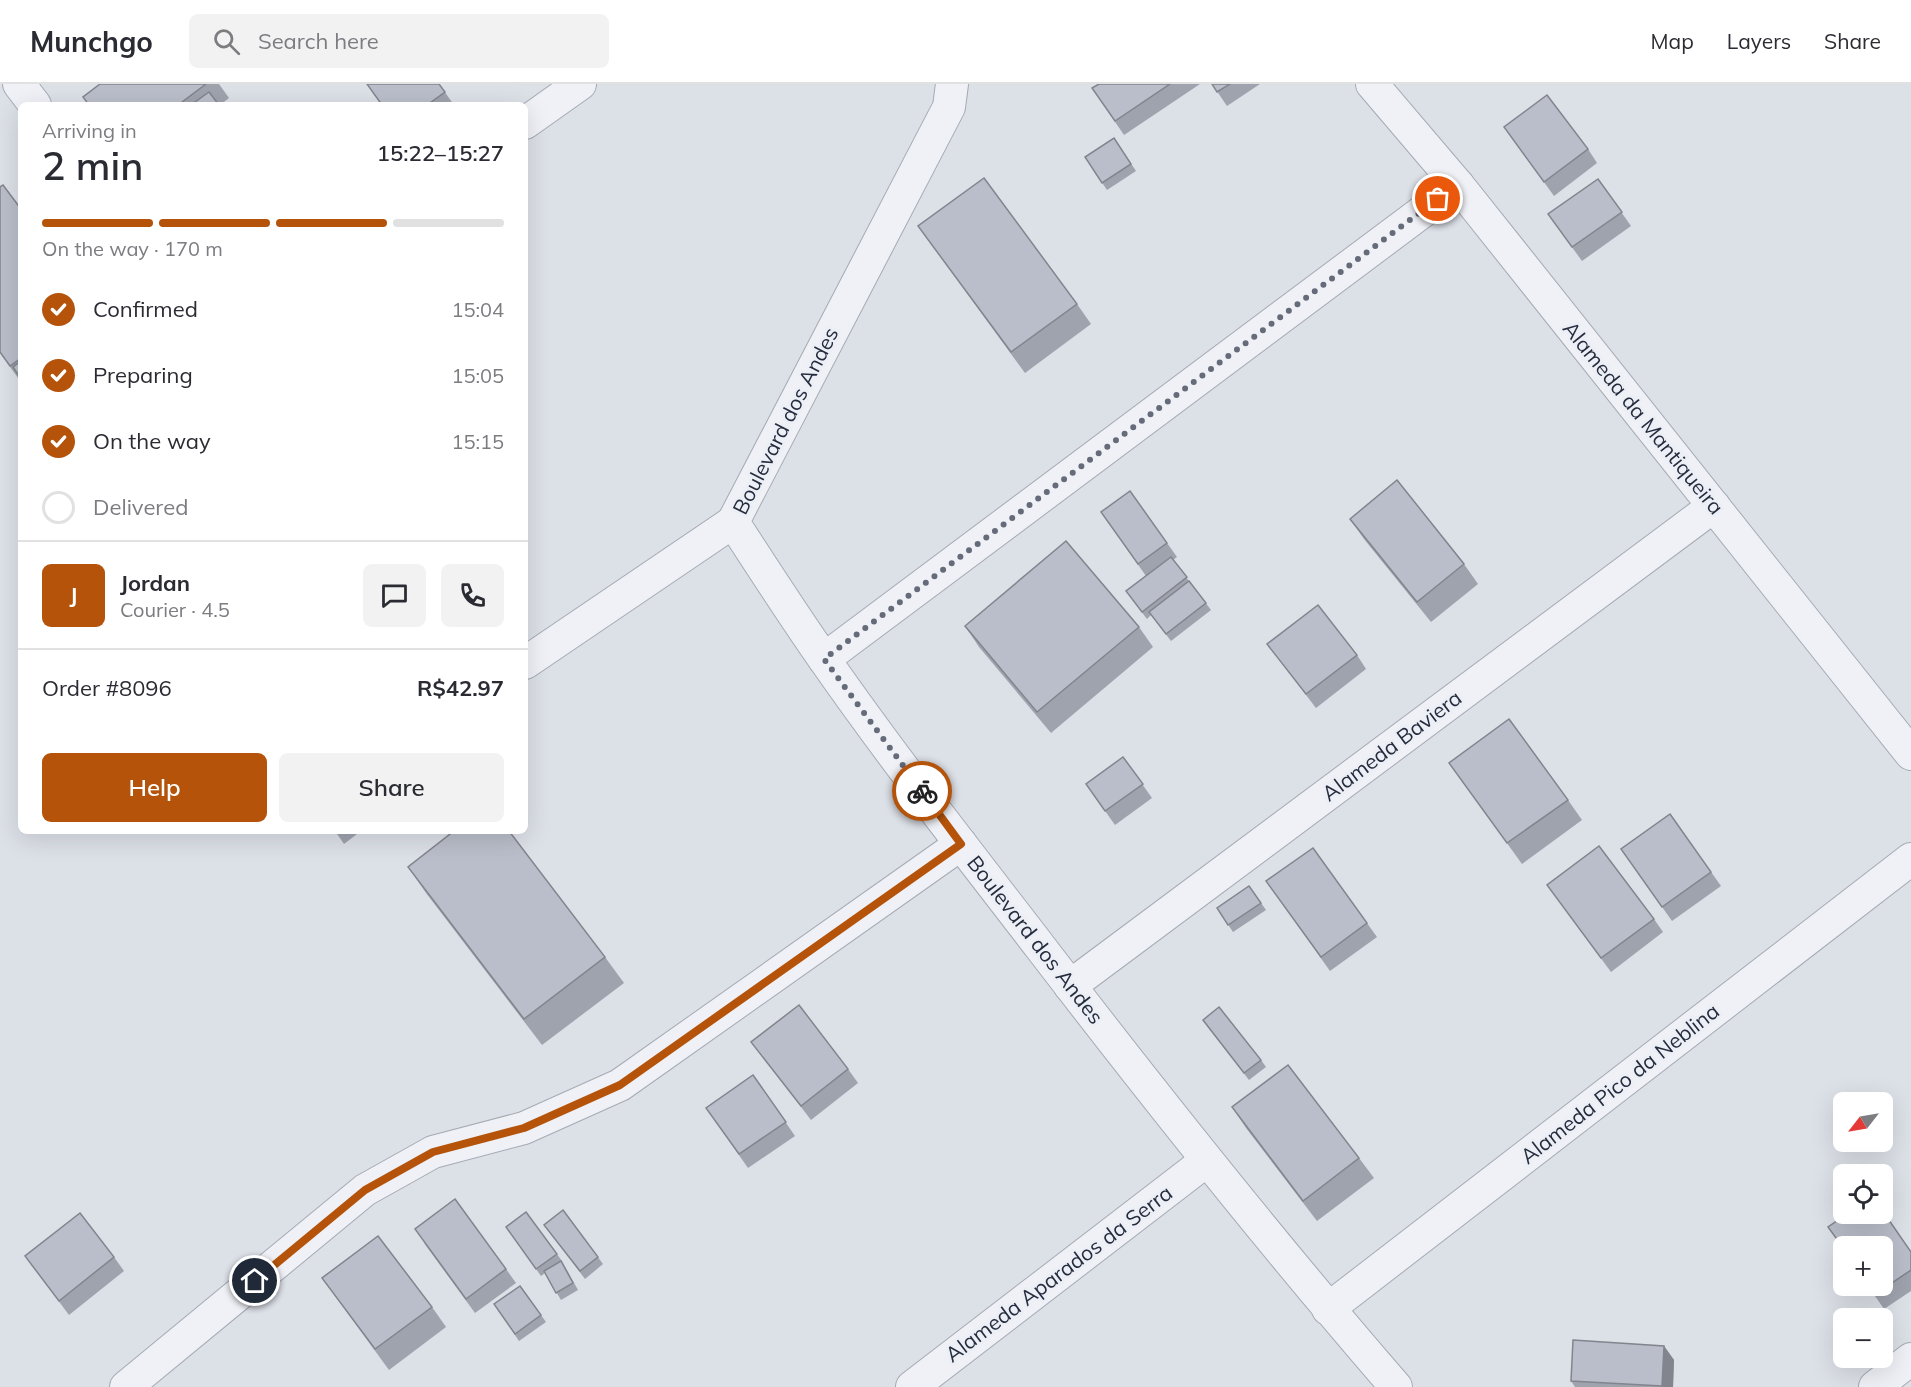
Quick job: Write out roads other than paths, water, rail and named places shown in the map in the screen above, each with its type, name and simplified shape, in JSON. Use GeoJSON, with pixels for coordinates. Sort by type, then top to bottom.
{"type":"FeatureCollection","features":[{"type":"Feature","properties":{"kind":"street"},"geometry":{"type":"LineString","coordinates":[[19,84],[33,102]]}},
{"type":"Feature","properties":{"kind":"street"},"geometry":{"type":"LineString","coordinates":[[528,121],[580,84]]}},
{"type":"Feature","properties":{"kind":"street","name":"Boulevard dos Andes"},"geometry":{"type":"LineString","coordinates":[[952,84],[949,107],[733,522],[824,659],[961,844],[1206,1161],[1328,1309],[1396,1387]]}},
{"type":"Feature","properties":{"kind":"street","name":"Alameda da Mantiqueira"},"geometry":{"type":"LineString","coordinates":[[1372,84],[1458,185],[1911,754]]}},
{"type":"Feature","properties":{"kind":"street"},"geometry":{"type":"LineString","coordinates":[[824,659],[1458,185]]}},
{"type":"Feature","properties":{"kind":"street","name":"Alameda Baviera"},"geometry":{"type":"LineString","coordinates":[[1070,986],[1714,506]]}},
{"type":"Feature","properties":{"kind":"street"},"geometry":{"type":"LineString","coordinates":[[528,661],[733,522]]}},
{"type":"Feature","properties":{"kind":"street"},"geometry":{"type":"LineString","coordinates":[[126,1387],[365,1190],[433,1152],[524,1128],[620,1085],[961,844]]}},
{"type":"Feature","properties":{"kind":"street","name":"Alameda Pico da Neblina"},"geometry":{"type":"LineString","coordinates":[[1328,1309],[1911,859]]}},
{"type":"Feature","properties":{"kind":"street","name":"Alameda Aparados da Serra"},"geometry":{"type":"LineString","coordinates":[[912,1387],[1206,1161]]}},
{"type":"Feature","properties":{"kind":"street"},"geometry":{"type":"LineString","coordinates":[[1875,1387],[1911,1359]]}}]}
